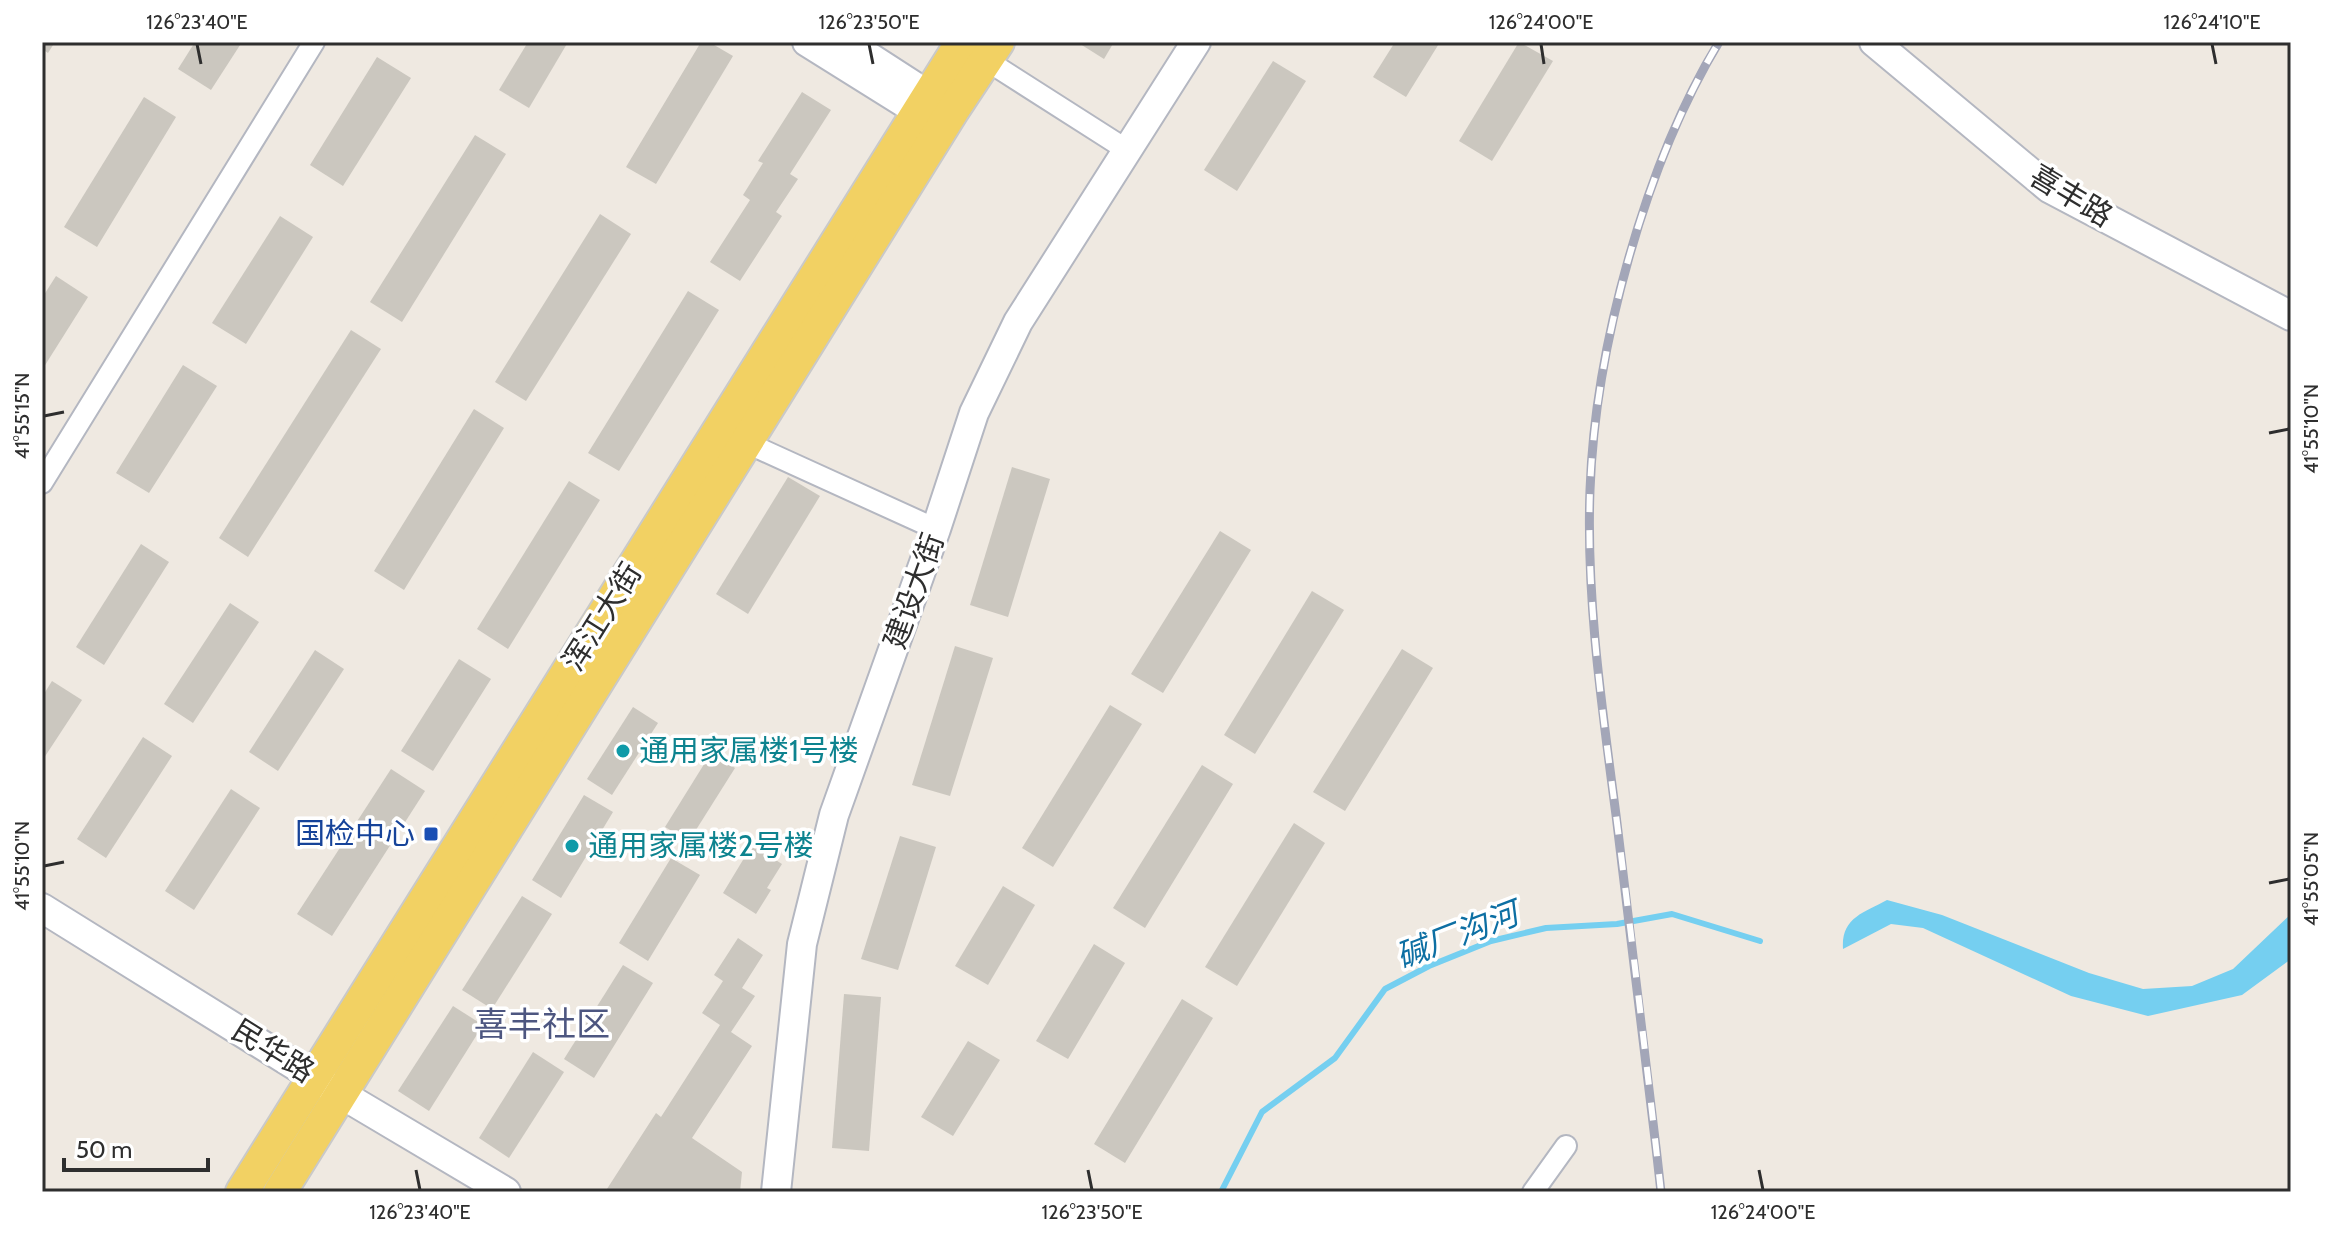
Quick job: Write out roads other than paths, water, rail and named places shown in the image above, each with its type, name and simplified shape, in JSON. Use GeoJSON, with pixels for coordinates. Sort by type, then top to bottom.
{"type":"FeatureCollection","features":[{"type":"Feature","properties":{"kind":"main road","name":"浑江大街"},"geometry":{"type":"LineString","coordinates":[[242,1192],[328,1085],[935,111],[982,48]]}},
{"type":"Feature","properties":{"kind":"main road"},"geometry":{"type":"LineString","coordinates":[[280,1192],[328,1085]]}},
{"type":"Feature","properties":{"kind":"street"},"geometry":{"type":"LineString","coordinates":[[42,483],[314,42]]}},
{"type":"Feature","properties":{"kind":"street"},"geometry":{"type":"LineString","coordinates":[[807,42],[935,111]]}},
{"type":"Feature","properties":{"kind":"street"},"geometry":{"type":"LineString","coordinates":[[846,42],[935,111]]}},
{"type":"Feature","properties":{"kind":"street","name":"建设大街"},"geometry":{"type":"LineString","coordinates":[[776,1192],[802,944],[834,815],[974,413],[1018,322],[1196,42]]}},
{"type":"Feature","properties":{"kind":"street","name":"喜丰路"},"geometry":{"type":"LineString","coordinates":[[1874,42],[2049,188],[2291,316]]}},
{"type":"Feature","properties":{"kind":"street"},"geometry":{"type":"LineString","coordinates":[[982,48],[1127,150]]}},
{"type":"Feature","properties":{"kind":"street"},"geometry":{"type":"LineString","coordinates":[[733,436],[936,529]]}},
{"type":"Feature","properties":{"kind":"street","name":"民华路"},"geometry":{"type":"LineString","coordinates":[[42,908],[506,1192]]}},
{"type":"Feature","properties":{"kind":"street"},"geometry":{"type":"LineString","coordinates":[[1533,1192],[1566,1146]]}},
{"type":"Feature","properties":{"kind":"water"},"geometry":{"type":"Polygon","coordinates":[[[1887,900],[1942,915],[2089,973],[2143,989],[2192,986],[2233,969],[2291,914],[2291,959],[2242,995],[2148,1016],[2071,996],[1923,928],[1891,924],[1843,949],[1843,939],[1850,923],[1887,900]]]}},
{"type":"Feature","properties":{"kind":"waterway","name":"碱厂沟河"},"geometry":{"type":"LineString","coordinates":[[1221,1192],[1262,1112],[1335,1058],[1385,989],[1429,966],[1491,941],[1546,928],[1617,924],[1672,914],[1760,941]]}},
{"type":"Feature","properties":{"kind":"railway"},"geometry":{"type":"LineString","coordinates":[[1661,1192],[1596,653],[1590,571],[1590,490],[1602,377],[1629,258],[1668,144],[1692,90],[1719,42]]}},
{"type":"Feature","properties":{"kind":"place","name":"通用家属楼1号楼"},"geometry":{"type":"Point","coordinates":[623,751]}},
{"type":"Feature","properties":{"kind":"place","name":"国检中心"},"geometry":{"type":"Point","coordinates":[431,834]}},
{"type":"Feature","properties":{"kind":"place","name":"通用家属楼2号楼"},"geometry":{"type":"Point","coordinates":[572,846]}},
{"type":"Feature","properties":{"kind":"district","name":"喜丰社区"},"geometry":{"type":"Point","coordinates":[542,1024]}}]}
